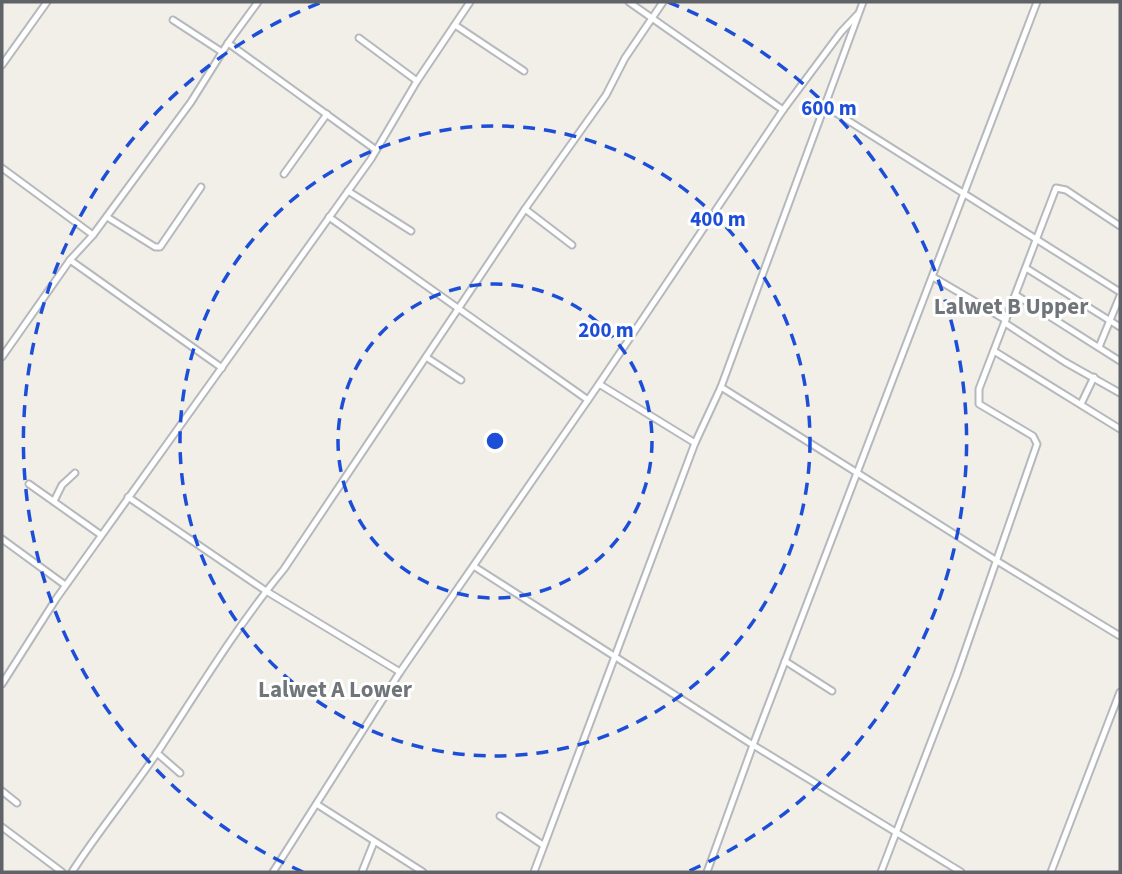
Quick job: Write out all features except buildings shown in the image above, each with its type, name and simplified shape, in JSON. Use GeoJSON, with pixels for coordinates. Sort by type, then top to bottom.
{"type":"FeatureCollection","features":[{"type":"Feature","properties":{"kind":"street"},"geometry":{"type":"LineString","coordinates":[[2,65],[47,2]]}},
{"type":"Feature","properties":{"kind":"street"},"geometry":{"type":"LineString","coordinates":[[2,357],[69,260],[107,217],[191,102],[256,4],[248,2]]}},
{"type":"Feature","properties":{"kind":"street"},"geometry":{"type":"LineString","coordinates":[[2,684],[65,585],[348,191],[470,2]]}},
{"type":"Feature","properties":{"kind":"street"},"geometry":{"type":"LineString","coordinates":[[629,2],[783,110]]}},
{"type":"Feature","properties":{"kind":"street"},"geometry":{"type":"LineString","coordinates":[[72,872],[157,752],[207,675],[284,569],[525,209],[606,95],[625,58],[663,2]]}},
{"type":"Feature","properties":{"kind":"street"},"geometry":{"type":"LineString","coordinates":[[534,872],[695,443],[721,387],[863,2]]}},
{"type":"Feature","properties":{"kind":"street"},"geometry":{"type":"LineString","coordinates":[[707,872],[1037,2]]}},
{"type":"Feature","properties":{"kind":"street"},"geometry":{"type":"LineString","coordinates":[[273,872],[400,672],[475,567],[783,110],[857,15]]}},
{"type":"Feature","properties":{"kind":"street"},"geometry":{"type":"LineString","coordinates":[[173,20],[222,52]]}},
{"type":"Feature","properties":{"kind":"street"},"geometry":{"type":"LineString","coordinates":[[455,25],[524,71]]}},
{"type":"Feature","properties":{"kind":"street"},"geometry":{"type":"LineString","coordinates":[[359,38],[417,81]]}},
{"type":"Feature","properties":{"kind":"street"},"geometry":{"type":"LineString","coordinates":[[228,43],[376,150]]}},
{"type":"Feature","properties":{"kind":"street"},"geometry":{"type":"LineString","coordinates":[[825,106],[1037,238],[1120,294],[1099,347]]}},
{"type":"Feature","properties":{"kind":"street"},"geometry":{"type":"LineString","coordinates":[[284,174],[327,114]]}},
{"type":"Feature","properties":{"kind":"street"},"geometry":{"type":"LineString","coordinates":[[2,168],[93,235]]}},
{"type":"Feature","properties":{"kind":"street"},"geometry":{"type":"LineString","coordinates":[[107,217],[155,247],[160,247],[201,187]]}},
{"type":"Feature","properties":{"kind":"street"},"geometry":{"type":"LineString","coordinates":[[881,872],[957,674],[1037,444],[1033,436],[979,404],[979,389],[1058,187],[1120,225]]}},
{"type":"Feature","properties":{"kind":"street"},"geometry":{"type":"LineString","coordinates":[[348,191],[411,231]]}},
{"type":"Feature","properties":{"kind":"street"},"geometry":{"type":"LineString","coordinates":[[525,209],[572,245]]}},
{"type":"Feature","properties":{"kind":"street"},"geometry":{"type":"LineString","coordinates":[[329,217],[588,400]]}},
{"type":"Feature","properties":{"kind":"street"},"geometry":{"type":"LineString","coordinates":[[69,260],[222,368]]}},
{"type":"Feature","properties":{"kind":"street"},"geometry":{"type":"LineString","coordinates":[[1026,268],[1120,327]]}},
{"type":"Feature","properties":{"kind":"street"},"geometry":{"type":"LineString","coordinates":[[933,277],[1006,321],[1065,362],[1120,393]]}},
{"type":"Feature","properties":{"kind":"street"},"geometry":{"type":"LineString","coordinates":[[1016,295],[1120,361]]}},
{"type":"Feature","properties":{"kind":"street"},"geometry":{"type":"LineString","coordinates":[[994,351],[1120,429]]}},
{"type":"Feature","properties":{"kind":"street"},"geometry":{"type":"LineString","coordinates":[[426,357],[461,380]]}},
{"type":"Feature","properties":{"kind":"street"},"geometry":{"type":"LineString","coordinates":[[1081,404],[1094,377]]}},
{"type":"Feature","properties":{"kind":"street"},"geometry":{"type":"LineString","coordinates":[[599,384],[695,443]]}},
{"type":"Feature","properties":{"kind":"street"},"geometry":{"type":"LineString","coordinates":[[721,387],[1120,636]]}},
{"type":"Feature","properties":{"kind":"street"},"geometry":{"type":"LineString","coordinates":[[54,501],[62,485],[75,473]]}},
{"type":"Feature","properties":{"kind":"street"},"geometry":{"type":"LineString","coordinates":[[29,484],[101,535]]}},
{"type":"Feature","properties":{"kind":"street"},"geometry":{"type":"LineString","coordinates":[[128,497],[266,591],[400,672]]}},
{"type":"Feature","properties":{"kind":"street"},"geometry":{"type":"LineString","coordinates":[[2,539],[65,585]]}},
{"type":"Feature","properties":{"kind":"street"},"geometry":{"type":"LineString","coordinates":[[475,567],[753,745],[961,872]]}},
{"type":"Feature","properties":{"kind":"street"},"geometry":{"type":"LineString","coordinates":[[785,661],[832,691]]}},
{"type":"Feature","properties":{"kind":"street"},"geometry":{"type":"LineString","coordinates":[[1051,872],[1120,692]]}},
{"type":"Feature","properties":{"kind":"street"},"geometry":{"type":"LineString","coordinates":[[157,752],[180,773]]}},
{"type":"Feature","properties":{"kind":"street"},"geometry":{"type":"LineString","coordinates":[[2,791],[17,803]]}},
{"type":"Feature","properties":{"kind":"street"},"geometry":{"type":"LineString","coordinates":[[318,805],[423,872]]}},
{"type":"Feature","properties":{"kind":"street"},"geometry":{"type":"LineString","coordinates":[[500,816],[543,845]]}},
{"type":"Feature","properties":{"kind":"street"},"geometry":{"type":"LineString","coordinates":[[2,827],[62,872]]}},
{"type":"Feature","properties":{"kind":"street"},"geometry":{"type":"LineString","coordinates":[[362,872],[374,842]]}},
{"type":"Feature","properties":{"kind":"district","name":"Lalwet B Upper"},"geometry":{"type":"Point","coordinates":[1011,306]}},
{"type":"Feature","properties":{"kind":"district","name":"Lalwet A Lower"},"geometry":{"type":"Point","coordinates":[335,689]}}]}
